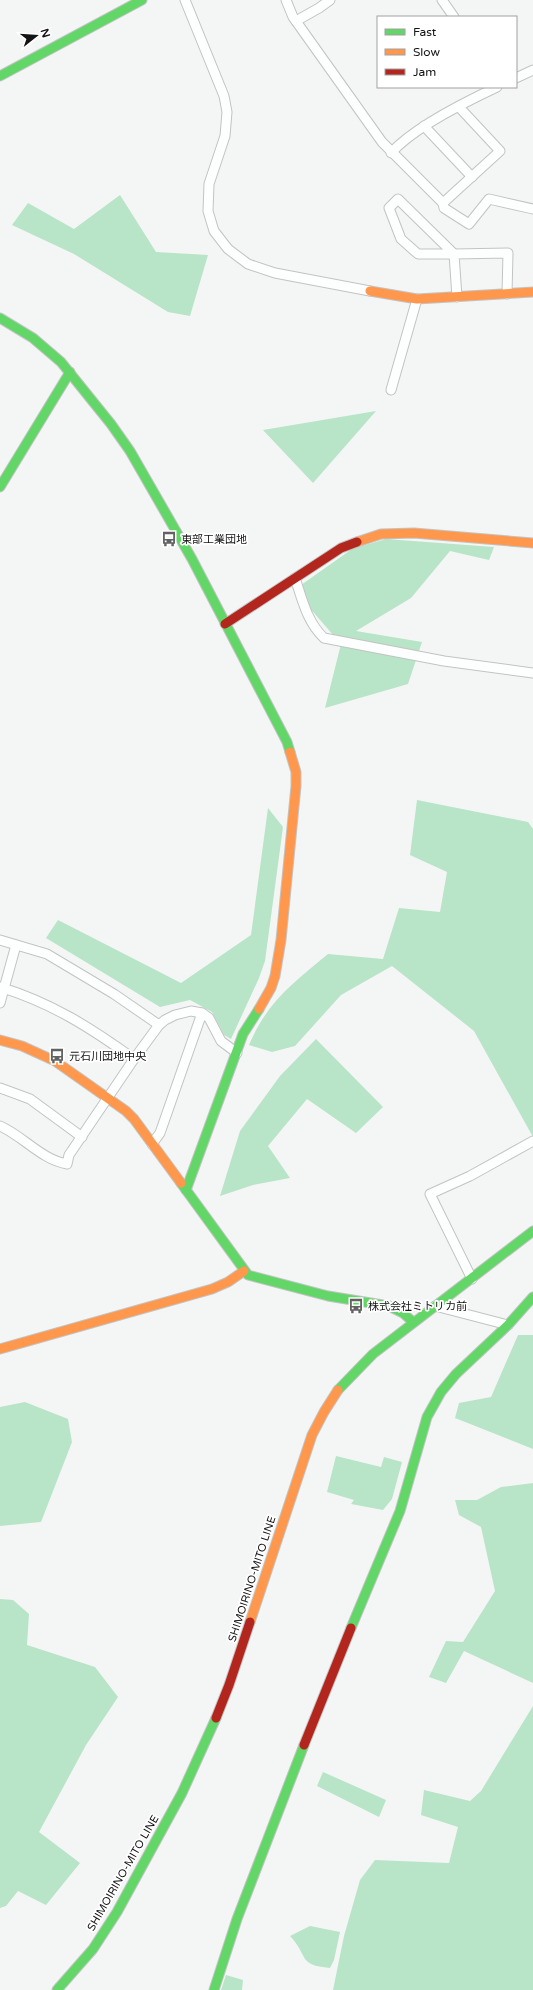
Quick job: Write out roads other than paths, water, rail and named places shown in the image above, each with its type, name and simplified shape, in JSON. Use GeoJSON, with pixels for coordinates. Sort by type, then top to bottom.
{"type":"FeatureCollection","features":[{"type":"Feature","properties":{"kind":"street"},"geometry":{"type":"LineString","coordinates":[[3,71],[142,0]]}},
{"type":"Feature","properties":{"kind":"street"},"geometry":{"type":"LineString","coordinates":[[186,0],[224,96],[227,112],[226,136],[209,184],[208,211],[214,231],[228,249],[248,264],[275,273],[418,299],[533,292]]}},
{"type":"Feature","properties":{"kind":"street"},"geometry":{"type":"LineString","coordinates":[[286,0],[296,21],[382,142],[391,153],[443,203],[444,208],[469,224],[489,199],[533,209]]}},
{"type":"Feature","properties":{"kind":"street"},"geometry":{"type":"LineString","coordinates":[[296,21],[330,0]]}},
{"type":"Feature","properties":{"kind":"street"},"geometry":{"type":"LineString","coordinates":[[442,0],[453,16]]}},
{"type":"Feature","properties":{"kind":"street"},"geometry":{"type":"LineString","coordinates":[[517,78],[533,70]]}},
{"type":"Feature","properties":{"kind":"street"},"geometry":{"type":"LineString","coordinates":[[391,153],[398,145],[424,126],[495,88]]}},
{"type":"Feature","properties":{"kind":"street"},"geometry":{"type":"LineString","coordinates":[[443,203],[500,151],[459,107]]}},
{"type":"Feature","properties":{"kind":"street"},"geometry":{"type":"LineString","coordinates":[[424,126],[472,177]]}},
{"type":"Feature","properties":{"kind":"street"},"geometry":{"type":"LineString","coordinates":[[456,297],[454,254],[398,199],[388,208],[401,239],[418,254],[454,254],[508,254],[507,294]]}},
{"type":"Feature","properties":{"kind":"street"},"geometry":{"type":"LineString","coordinates":[[391,390],[418,299]]}},
{"type":"Feature","properties":{"kind":"street"},"geometry":{"type":"LineString","coordinates":[[0,318],[19,329],[44,347],[70,372],[130,451],[192,559],[287,742],[296,772],[296,786],[281,940],[275,976],[271,988],[244,1034],[186,1190]]}},
{"type":"Feature","properties":{"kind":"street"},"geometry":{"type":"LineString","coordinates":[[0,487],[70,372]]}},
{"type":"Feature","properties":{"kind":"street"},"geometry":{"type":"LineString","coordinates":[[225,624],[341,548],[381,534],[414,533],[533,543]]}},
{"type":"Feature","properties":{"kind":"street"},"geometry":{"type":"LineString","coordinates":[[295,578],[306,611],[315,630],[324,638],[444,661],[533,673]]}},
{"type":"Feature","properties":{"kind":"street"},"geometry":{"type":"LineString","coordinates":[[0,940],[47,954],[114,994],[159,1026]]}},
{"type":"Feature","properties":{"kind":"street"},"geometry":{"type":"LineString","coordinates":[[0,1003],[2,988],[16,945]]}},
{"type":"Feature","properties":{"kind":"street"},"geometry":{"type":"LineString","coordinates":[[2,988],[34,998],[93,1030],[134,1059]]}},
{"type":"Feature","properties":{"kind":"street"},"geometry":{"type":"LineString","coordinates":[[0,1126],[11,1131],[57,1162],[67,1164],[69,1155],[109,1099],[134,1059],[159,1026],[170,1018],[191,1010],[202,1013],[209,1018],[221,1041],[237,1053]]}},
{"type":"Feature","properties":{"kind":"street"},"geometry":{"type":"LineString","coordinates":[[152,1144],[160,1133],[202,1013]]}},
{"type":"Feature","properties":{"kind":"street"},"geometry":{"type":"LineString","coordinates":[[0,1040],[22,1046],[55,1061],[109,1099],[134,1119],[244,1271],[254,1278],[328,1296],[397,1309],[413,1322]]}},
{"type":"Feature","properties":{"kind":"street"},"geometry":{"type":"LineString","coordinates":[[0,1088],[30,1099],[82,1137]]}},
{"type":"Feature","properties":{"kind":"street"},"geometry":{"type":"LineString","coordinates":[[472,1279],[430,1194],[470,1176],[533,1141]]}},
{"type":"Feature","properties":{"kind":"street","name":"SHIMOIRINO-MITO LINE"},"geometry":{"type":"LineString","coordinates":[[57,1990],[88,1954],[117,1912],[182,1793],[202,1751],[229,1685],[312,1435],[325,1409],[350,1375],[413,1322],[472,1279],[533,1231]]}},
{"type":"Feature","properties":{"kind":"street"},"geometry":{"type":"LineString","coordinates":[[0,1349],[212,1289],[228,1282],[244,1271]]}},
{"type":"Feature","properties":{"kind":"street"},"geometry":{"type":"LineString","coordinates":[[214,1990],[237,1919],[318,1708],[400,1511],[427,1417],[441,1392],[456,1374],[508,1325],[533,1297]]}},
{"type":"Feature","properties":{"kind":"street"},"geometry":{"type":"LineString","coordinates":[[435,1306],[508,1325]]}},
{"type":"Feature","properties":{"kind":"place","name":"東部工業団地"},"geometry":{"type":"Point","coordinates":[169,539]}},
{"type":"Feature","properties":{"kind":"place","name":"元石川団地中央"},"geometry":{"type":"Point","coordinates":[57,1056]}},
{"type":"Feature","properties":{"kind":"place","name":"株式会社ミトリカ前"},"geometry":{"type":"Point","coordinates":[356,1306]}}]}
